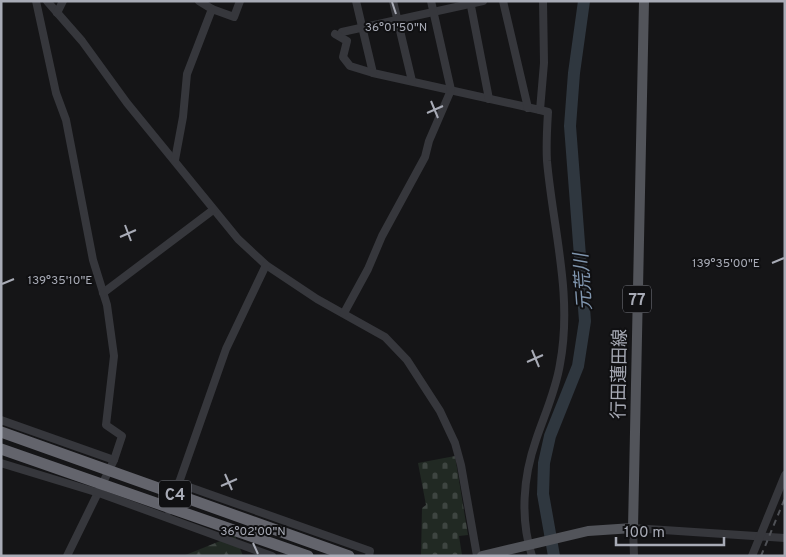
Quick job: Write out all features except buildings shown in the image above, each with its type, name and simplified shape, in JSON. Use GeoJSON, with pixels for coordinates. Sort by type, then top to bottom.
{"type":"FeatureCollection","features":[{"type":"Feature","properties":{"kind":"highway","name":"C4"},"geometry":{"type":"LineString","coordinates":[[1,432],[350,556]]}},
{"type":"Feature","properties":{"kind":"highway","name":"C4"},"geometry":{"type":"LineString","coordinates":[[1,449],[308,556]]}},
{"type":"Feature","properties":{"kind":"main road","name":"行田蓮田線"},"geometry":{"type":"LineString","coordinates":[[633,528],[644,1]]}},
{"type":"Feature","properties":{"kind":"main road"},"geometry":{"type":"LineString","coordinates":[[482,556],[565,536],[610,528],[633,528]]}},
{"type":"Feature","properties":{"kind":"street"},"geometry":{"type":"LineString","coordinates":[[36,1],[56,93],[68,129],[93,260],[103,293],[114,356],[106,425],[122,436],[114,460],[67,556]]}},
{"type":"Feature","properties":{"kind":"street"},"geometry":{"type":"LineString","coordinates":[[47,1],[82,41],[127,103],[238,239],[266,265],[317,299],[385,337],[422,380],[440,410],[455,443],[462,465],[477,556]]}},
{"type":"Feature","properties":{"kind":"street"},"geometry":{"type":"LineString","coordinates":[[57,13],[64,1]]}},
{"type":"Feature","properties":{"kind":"street"},"geometry":{"type":"LineString","coordinates":[[200,1],[212,9],[234,17],[240,1]]}},
{"type":"Feature","properties":{"kind":"street"},"geometry":{"type":"LineString","coordinates":[[356,1],[373,73]]}},
{"type":"Feature","properties":{"kind":"street"},"geometry":{"type":"LineString","coordinates":[[393,1],[412,81]]}},
{"type":"Feature","properties":{"kind":"street"},"geometry":{"type":"LineString","coordinates":[[344,313],[368,269],[382,236],[425,158],[429,141],[451,90],[431,1]]}},
{"type":"Feature","properties":{"kind":"street"},"geometry":{"type":"LineString","coordinates":[[483,1],[338,33],[347,42],[343,57],[350,66],[373,73],[548,112],[547,160],[562,258],[564,343],[560,367],[528,468],[524,501],[532,556]]}},
{"type":"Feature","properties":{"kind":"street"},"geometry":{"type":"LineString","coordinates":[[503,1],[528,108]]}},
{"type":"Feature","properties":{"kind":"street"},"geometry":{"type":"LineString","coordinates":[[540,110],[544,63],[544,1]]}},
{"type":"Feature","properties":{"kind":"street"},"geometry":{"type":"LineString","coordinates":[[470,3],[490,99]]}},
{"type":"Feature","properties":{"kind":"street"},"geometry":{"type":"LineString","coordinates":[[175,160],[183,117],[187,74],[212,9]]}},
{"type":"Feature","properties":{"kind":"street"},"geometry":{"type":"LineString","coordinates":[[103,293],[213,210]]}},
{"type":"Feature","properties":{"kind":"street"},"geometry":{"type":"LineString","coordinates":[[167,518],[226,349],[266,265]]}},
{"type":"Feature","properties":{"kind":"street"},"geometry":{"type":"LineString","coordinates":[[1,420],[114,460]]}},
{"type":"Feature","properties":{"kind":"street"},"geometry":{"type":"LineString","coordinates":[[1,463],[98,493],[272,556]]}},
{"type":"Feature","properties":{"kind":"street"},"geometry":{"type":"LineString","coordinates":[[752,556],[785,476]]}},
{"type":"Feature","properties":{"kind":"street"},"geometry":{"type":"LineString","coordinates":[[178,483],[370,550],[369,556]]}},
{"type":"Feature","properties":{"kind":"street"},"geometry":{"type":"LineString","coordinates":[[634,556],[633,528],[785,538]]}},
{"type":"Feature","properties":{"kind":"green space"},"geometry":{"type":"Polygon","coordinates":[[[455,456],[468,535],[459,536],[462,555],[421,556],[422,508],[426,505],[418,463],[455,456]]]}},
{"type":"Feature","properties":{"kind":"green space"},"geometry":{"type":"Polygon","coordinates":[[[235,535],[243,556],[183,556],[235,535]]]}},
{"type":"Feature","properties":{"kind":"waterway","name":"元荒川"},"geometry":{"type":"LineString","coordinates":[[554,556],[543,494],[544,463],[550,436],[578,366],[585,321],[570,126],[574,73],[584,1]]}},
{"type":"Feature","properties":{"kind":"railway"},"geometry":{"type":"LineString","coordinates":[[761,556],[785,498]]}}]}
